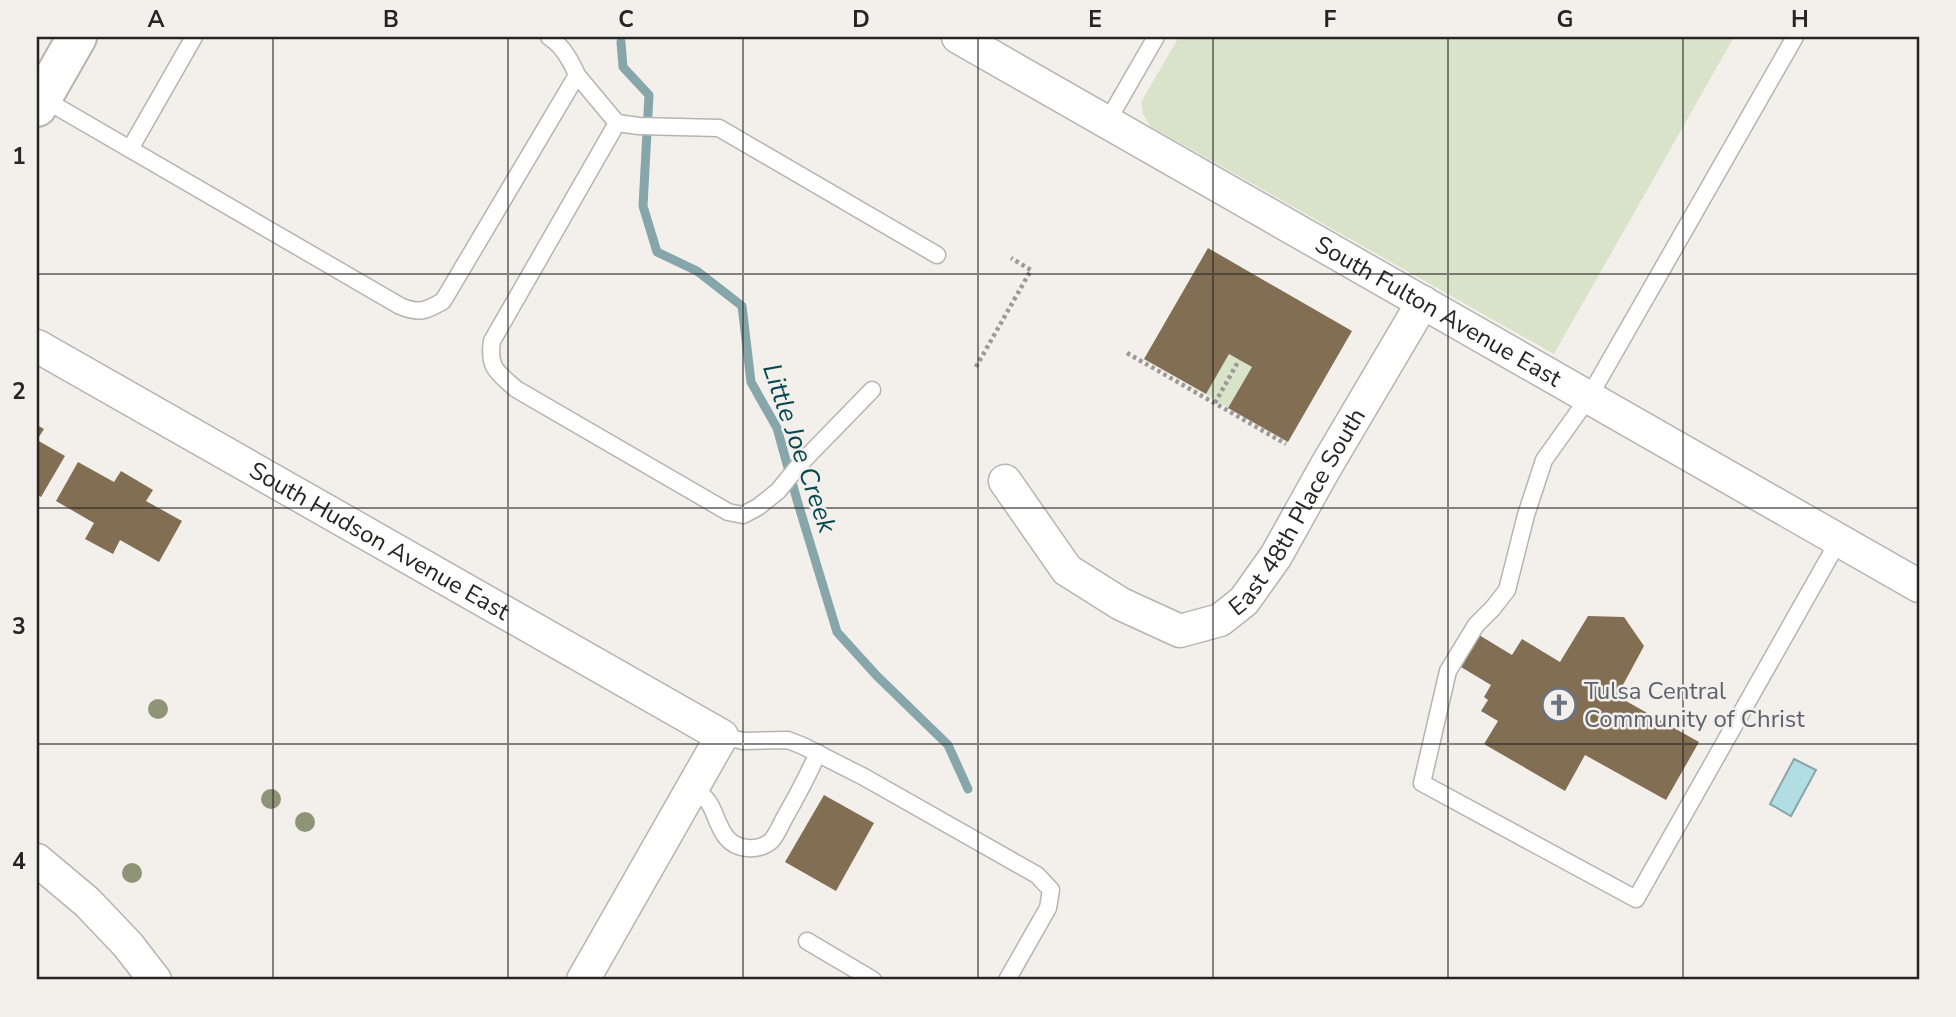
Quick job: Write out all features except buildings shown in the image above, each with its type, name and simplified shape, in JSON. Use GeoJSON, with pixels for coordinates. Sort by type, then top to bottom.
{"type":"FeatureCollection","features":[{"type":"Feature","properties":{"kind":"main road"},"geometry":{"type":"LineString","coordinates":[[39,102],[77,37]]}},
{"type":"Feature","properties":{"kind":"street","name":"South Fulton Avenue East"},"geometry":{"type":"LineString","coordinates":[[958,37],[1919,586]]}},
{"type":"Feature","properties":{"kind":"street","name":"East 48th Place South"},"geometry":{"type":"LineString","coordinates":[[1005,481],[1067,570],[1121,604],[1180,631],[1220,620],[1244,601],[1276,556],[1423,302]]}},
{"type":"Feature","properties":{"kind":"street","name":"South Hudson Avenue East"},"geometry":{"type":"LineString","coordinates":[[37,345],[722,736]]}},
{"type":"Feature","properties":{"kind":"street"},"geometry":{"type":"LineString","coordinates":[[583,980],[722,736]]}},
{"type":"Feature","properties":{"kind":"street"},"geometry":{"type":"LineString","coordinates":[[37,860],[87,902],[128,945],[155,980]]}},
{"type":"Feature","properties":{"kind":"lane"},"geometry":{"type":"LineString","coordinates":[[130,149],[194,37]]}},
{"type":"Feature","properties":{"kind":"lane"},"geometry":{"type":"LineString","coordinates":[[548,37],[554,40],[571,60],[577,75],[617,122],[639,126],[719,128],[937,255]]}},
{"type":"Feature","properties":{"kind":"lane"},"geometry":{"type":"LineString","coordinates":[[1107,122],[1156,37]]}},
{"type":"Feature","properties":{"kind":"lane"},"geometry":{"type":"LineString","coordinates":[[1795,37],[1589,397],[1544,460],[1526,515],[1507,590],[1476,625],[1448,671],[1422,783],[1636,899],[1839,540]]}},
{"type":"Feature","properties":{"kind":"lane"},"geometry":{"type":"LineString","coordinates":[[39,102],[130,149],[400,306],[415,312],[431,308],[443,301],[577,75]]}},
{"type":"Feature","properties":{"kind":"lane"},"geometry":{"type":"LineString","coordinates":[[617,122],[492,341],[490,355],[493,368],[516,389],[728,512],[743,515],[778,491],[800,464],[872,390]]}},
{"type":"Feature","properties":{"kind":"lane"},"geometry":{"type":"LineString","coordinates":[[722,736],[743,741],[788,740],[818,753],[1037,875],[1051,890],[1048,908],[1007,980]]}},
{"type":"Feature","properties":{"kind":"lane"},"geometry":{"type":"LineString","coordinates":[[692,788],[702,793],[709,801],[726,837],[743,847],[760,847],[771,841],[777,832],[818,753]]}},
{"type":"Feature","properties":{"kind":"lane"},"geometry":{"type":"LineString","coordinates":[[807,941],[873,980]]}},
{"type":"Feature","properties":{"kind":"path"},"geometry":{"type":"LineString","coordinates":[[976,367],[1031,270],[1011,258]]}},
{"type":"Feature","properties":{"kind":"path"},"geometry":{"type":"LineString","coordinates":[[1127,353],[1286,444]]}},
{"type":"Feature","properties":{"kind":"path"},"geometry":{"type":"LineString","coordinates":[[1215,403],[1239,360]]}},
{"type":"Feature","properties":{"kind":"green space"},"geometry":{"type":"Polygon","coordinates":[[[1179,37],[1734,37],[1554,354],[1150,126],[1143,114],[1141,102],[1179,37]]]}},
{"type":"Feature","properties":{"kind":"green space"},"geometry":{"type":"Polygon","coordinates":[[[1229,354],[1252,367],[1228,408],[1206,394],[1229,354]]]}},
{"type":"Feature","properties":{"kind":"water"},"geometry":{"type":"Polygon","coordinates":[[[1794,759],[1816,770],[1791,816],[1770,804],[1794,759]]]}},
{"type":"Feature","properties":{"kind":"waterway","name":"Little Joe Creek"},"geometry":{"type":"LineString","coordinates":[[621,42],[623,67],[649,95],[643,206],[657,252],[697,271],[742,306],[751,382],[777,428],[837,632],[877,676],[948,745],[968,789]]}},
{"type":"Feature","properties":{"kind":"place","name":"Tulsa Central Community of Christ"},"geometry":{"type":"Point","coordinates":[1559,705]}}]}
